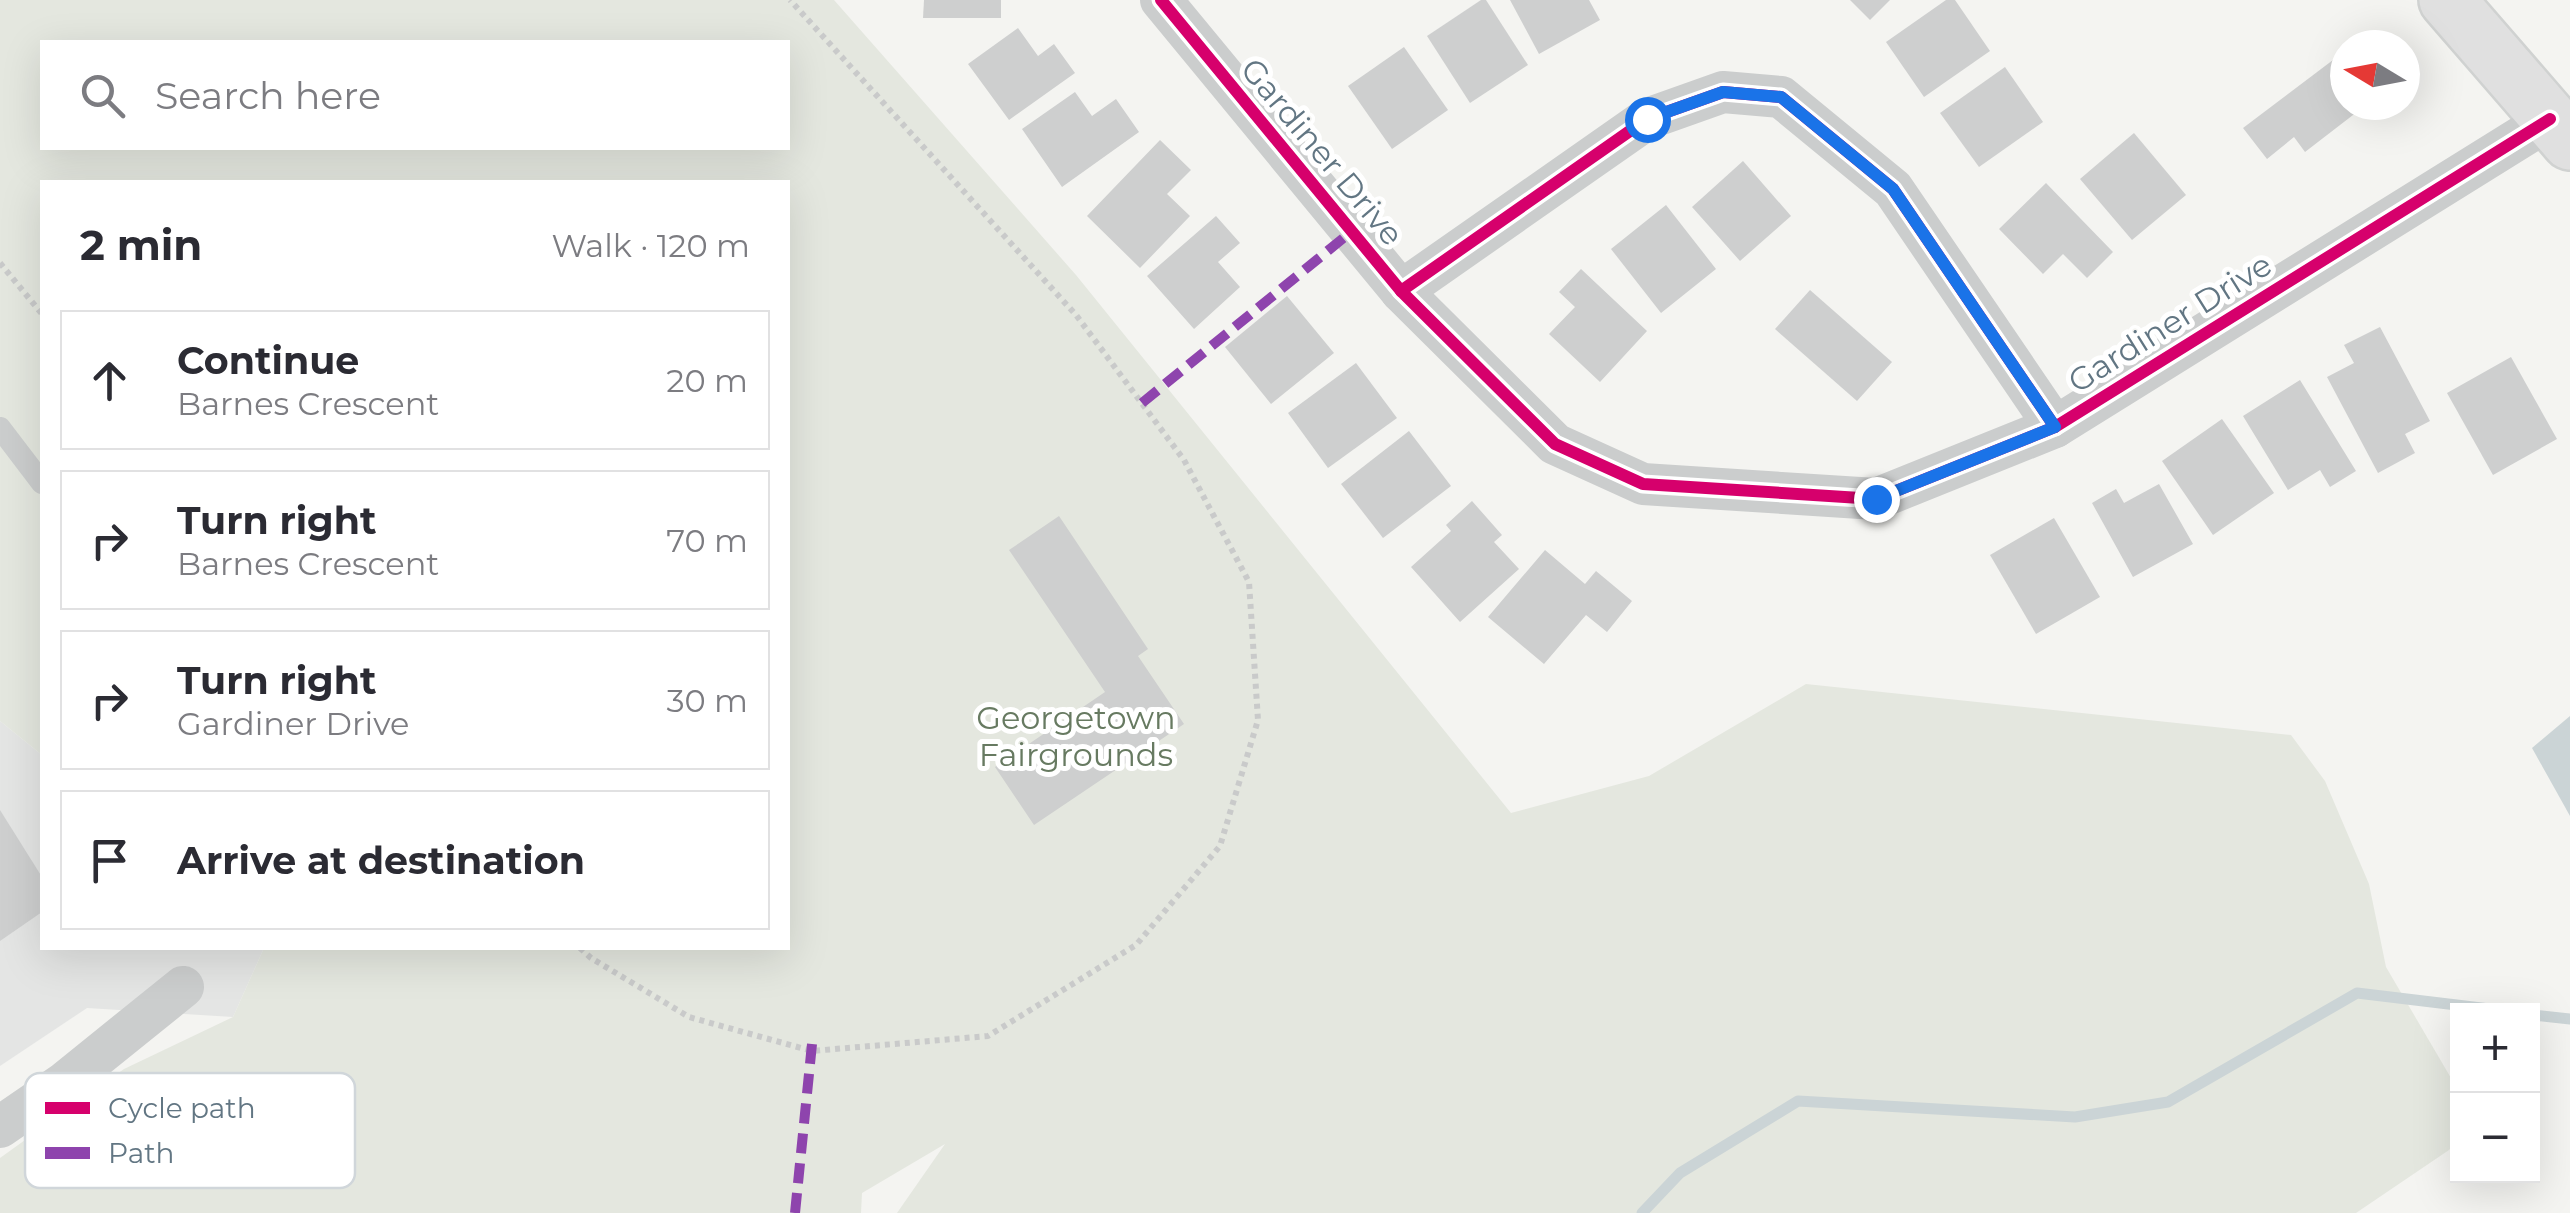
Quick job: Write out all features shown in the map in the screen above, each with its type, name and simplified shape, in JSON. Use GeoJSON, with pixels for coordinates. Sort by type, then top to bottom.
{"type":"FeatureCollection","features":[{"type":"Feature","properties":{"kind":"main road"},"geometry":{"type":"LineString","coordinates":[[2447,0],[2560,131]]}},
{"type":"Feature","properties":{"kind":"street","name":"Gardiner Drive"},"geometry":{"type":"LineString","coordinates":[[1161,0],[1401,291],[1556,444],[1643,484],[1876,499],[2055,427],[2560,131]]}},
{"type":"Feature","properties":{"kind":"street"},"geometry":{"type":"LineString","coordinates":[[1401,291],[1647,119],[1723,92],[1781,97],[1893,189],[2055,427]]}},
{"type":"Feature","properties":{"kind":"street"},"geometry":{"type":"LineString","coordinates":[[76,1073],[183,987]]}},
{"type":"Feature","properties":{"kind":"street"},"geometry":{"type":"LineString","coordinates":[[0,1126],[25,1109]]}},
{"type":"Feature","properties":{"kind":"lane"},"geometry":{"type":"LineString","coordinates":[[0,428],[40,480]]}},
{"type":"Feature","properties":{"kind":"path"},"geometry":{"type":"LineString","coordinates":[[582,950],[689,1017],[812,1051],[988,1036],[1136,945],[1220,846],[1258,720],[1248,582],[1184,460],[1076,315],[790,0]]}},
{"type":"Feature","properties":{"kind":"path"},"geometry":{"type":"LineString","coordinates":[[0,263],[40,312]]}},
{"type":"Feature","properties":{"kind":"shaded area"},"geometry":{"type":"Polygon","coordinates":[[[2570,716],[2570,816],[2532,748],[2570,716]]]}},
{"type":"Feature","properties":{"kind":"shaded area"},"geometry":{"type":"Polygon","coordinates":[[[0,721],[40,753],[40,950],[263,950],[233,1017],[87,1008],[0,1066],[0,721]]]}},
{"type":"Feature","properties":{"kind":"green space","name":"Georgetown Fairgrounds"},"geometry":{"type":"Polygon","coordinates":[[[0,0],[834,0],[1076,275],[1511,813],[1649,776],[1806,684],[2291,735],[2325,781],[2369,884],[2386,967],[2450,1076],[2450,1149],[2356,1213],[897,1213],[945,1144],[862,1193],[861,1213],[0,1213],[0,1158],[25,1140],[25,1188],[355,1188],[355,1073],[118,1073],[233,1017],[263,950],[790,950],[790,180],[40,180],[40,753],[0,721],[0,0]]]}},
{"type":"Feature","properties":{"kind":"building"},"geometry":{"type":"Polygon","coordinates":[[[924,0],[1001,0],[1001,18],[923,18],[924,0]]]}},
{"type":"Feature","properties":{"kind":"building"},"geometry":{"type":"Polygon","coordinates":[[[1486,0],[1528,65],[1470,103],[1427,36],[1486,0]]]}},
{"type":"Feature","properties":{"kind":"building"},"geometry":{"type":"Polygon","coordinates":[[[1510,0],[1589,0],[1600,20],[1539,54],[1510,0]]]}},
{"type":"Feature","properties":{"kind":"building"},"geometry":{"type":"Polygon","coordinates":[[[1850,0],[1890,0],[1870,20],[1850,0]]]}},
{"type":"Feature","properties":{"kind":"building"},"geometry":{"type":"Polygon","coordinates":[[[1946,0],[1955,0],[1990,51],[1924,97],[1886,42],[1946,0]]]}},
{"type":"Feature","properties":{"kind":"building"},"geometry":{"type":"Polygon","coordinates":[[[1018,28],[1038,56],[1054,44],[1075,73],[1009,120],[968,64],[1018,28]]]}},
{"type":"Feature","properties":{"kind":"building"},"geometry":{"type":"Polygon","coordinates":[[[1404,47],[1448,110],[1392,149],[1348,86],[1404,47]]]}},
{"type":"Feature","properties":{"kind":"building"},"geometry":{"type":"Polygon","coordinates":[[[2330,62],[2330,120],[2347,120],[2305,152],[2294,137],[2267,159],[2243,128],[2330,62]]]}},
{"type":"Feature","properties":{"kind":"building"},"geometry":{"type":"Polygon","coordinates":[[[2005,67],[2043,122],[1979,167],[1940,113],[2005,67]]]}},
{"type":"Feature","properties":{"kind":"building"},"geometry":{"type":"Polygon","coordinates":[[[1075,92],[1092,116],[1116,99],[1139,132],[1062,187],[1022,129],[1075,92]]]}},
{"type":"Feature","properties":{"kind":"building"},"geometry":{"type":"Polygon","coordinates":[[[2134,133],[2186,195],[2132,240],[2080,179],[2134,133]]]}},
{"type":"Feature","properties":{"kind":"building"},"geometry":{"type":"Polygon","coordinates":[[[1160,140],[1191,170],[1167,194],[1190,216],[1140,268],[1087,216],[1160,140]]]}},
{"type":"Feature","properties":{"kind":"building"},"geometry":{"type":"Polygon","coordinates":[[[1743,161],[1791,216],[1740,261],[1692,207],[1743,161]]]}},
{"type":"Feature","properties":{"kind":"building"},"geometry":{"type":"Polygon","coordinates":[[[2046,183],[2113,252],[2087,278],[2063,254],[2043,274],[1999,229],[2046,183]]]}},
{"type":"Feature","properties":{"kind":"building"},"geometry":{"type":"Polygon","coordinates":[[[1666,205],[1716,269],[1661,313],[1611,249],[1666,205]]]}},
{"type":"Feature","properties":{"kind":"building"},"geometry":{"type":"Polygon","coordinates":[[[1216,216],[1240,243],[1218,262],[1240,287],[1194,329],[1147,276],[1216,216]]]}},
{"type":"Feature","properties":{"kind":"building"},"geometry":{"type":"Polygon","coordinates":[[[1581,269],[1647,331],[1600,382],[1549,334],[1575,307],[1559,292],[1581,269]]]}},
{"type":"Feature","properties":{"kind":"building"},"geometry":{"type":"Polygon","coordinates":[[[1810,290],[1892,362],[1857,401],[1775,329],[1810,290]]]}},
{"type":"Feature","properties":{"kind":"building"},"geometry":{"type":"Polygon","coordinates":[[[1287,296],[1334,353],[1271,404],[1225,347],[1287,296]]]}},
{"type":"Feature","properties":{"kind":"building"},"geometry":{"type":"Polygon","coordinates":[[[2380,327],[2430,421],[2405,434],[2415,453],[2378,473],[2327,377],[2354,363],[2344,345],[2380,327]]]}},
{"type":"Feature","properties":{"kind":"building"},"geometry":{"type":"Polygon","coordinates":[[[2511,357],[2557,439],[2493,475],[2447,393],[2511,357]]]}},
{"type":"Feature","properties":{"kind":"building"},"geometry":{"type":"Polygon","coordinates":[[[1356,363],[1397,418],[1328,468],[1288,413],[1356,363]]]}},
{"type":"Feature","properties":{"kind":"building"},"geometry":{"type":"Polygon","coordinates":[[[2300,380],[2356,471],[2330,487],[2320,470],[2288,490],[2243,416],[2300,380]]]}},
{"type":"Feature","properties":{"kind":"building"},"geometry":{"type":"Polygon","coordinates":[[[2222,419],[2274,493],[2213,535],[2162,461],[2222,419]]]}},
{"type":"Feature","properties":{"kind":"building"},"geometry":{"type":"Polygon","coordinates":[[[1409,431],[1451,486],[1383,538],[1341,484],[1409,431]]]}},
{"type":"Feature","properties":{"kind":"building"},"geometry":{"type":"Polygon","coordinates":[[[2159,484],[2193,544],[2133,577],[2092,503],[2116,489],[2124,503],[2159,484]]]}},
{"type":"Feature","properties":{"kind":"building"},"geometry":{"type":"Polygon","coordinates":[[[1472,501],[1502,535],[1494,542],[1519,569],[1460,622],[1411,567],[1451,531],[1446,525],[1472,501]]]}},
{"type":"Feature","properties":{"kind":"building"},"geometry":{"type":"Polygon","coordinates":[[[1059,516],[1148,649],[1138,656],[1184,724],[1034,825],[995,767],[1105,692],[1009,550],[1059,516]]]}},
{"type":"Feature","properties":{"kind":"building"},"geometry":{"type":"Polygon","coordinates":[[[2054,518],[2100,597],[2036,634],[1990,555],[2054,518]]]}},
{"type":"Feature","properties":{"kind":"building"},"geometry":{"type":"Polygon","coordinates":[[[1545,550],[1585,584],[1596,571],[1632,601],[1607,632],[1586,615],[1544,664],[1488,617],[1545,550]]]}},
{"type":"Feature","properties":{"kind":"building"},"geometry":{"type":"Polygon","coordinates":[[[0,810],[40,874],[40,913],[0,941],[0,810]]]}},
{"type":"Feature","properties":{"kind":"waterway"},"geometry":{"type":"LineString","coordinates":[[1642,1213],[1680,1173],[1798,1101],[2075,1117],[2168,1102],[2357,993],[2450,1004]]}},
{"type":"Feature","properties":{"kind":"waterway"},"geometry":{"type":"LineString","coordinates":[[2540,1016],[2570,1019]]}},
{"type":"Feature","properties":{"kind":"marked path"},"geometry":{"type":"LineString","coordinates":[[1142,403],[1352,231]]}},
{"type":"Feature","properties":{"kind":"marked path"},"geometry":{"type":"LineString","coordinates":[[795,1213],[812,1044]]}},
{"type":"Feature","properties":{"kind":"cycle path"},"geometry":{"type":"LineString","coordinates":[[1161,0],[1401,291],[1555,444],[1643,484],[1876,499],[2055,427],[2550,119]]}},
{"type":"Feature","properties":{"kind":"cycle path"},"geometry":{"type":"LineString","coordinates":[[1401,291],[1647,119],[1723,92],[1781,97],[1893,189],[2055,427]]}},
{"type":"Feature","properties":{"kind":"route"},"geometry":{"type":"LineString","coordinates":[[1647,119],[1723,92],[1781,97],[1893,189],[2055,427],[1876,499]]}}]}
